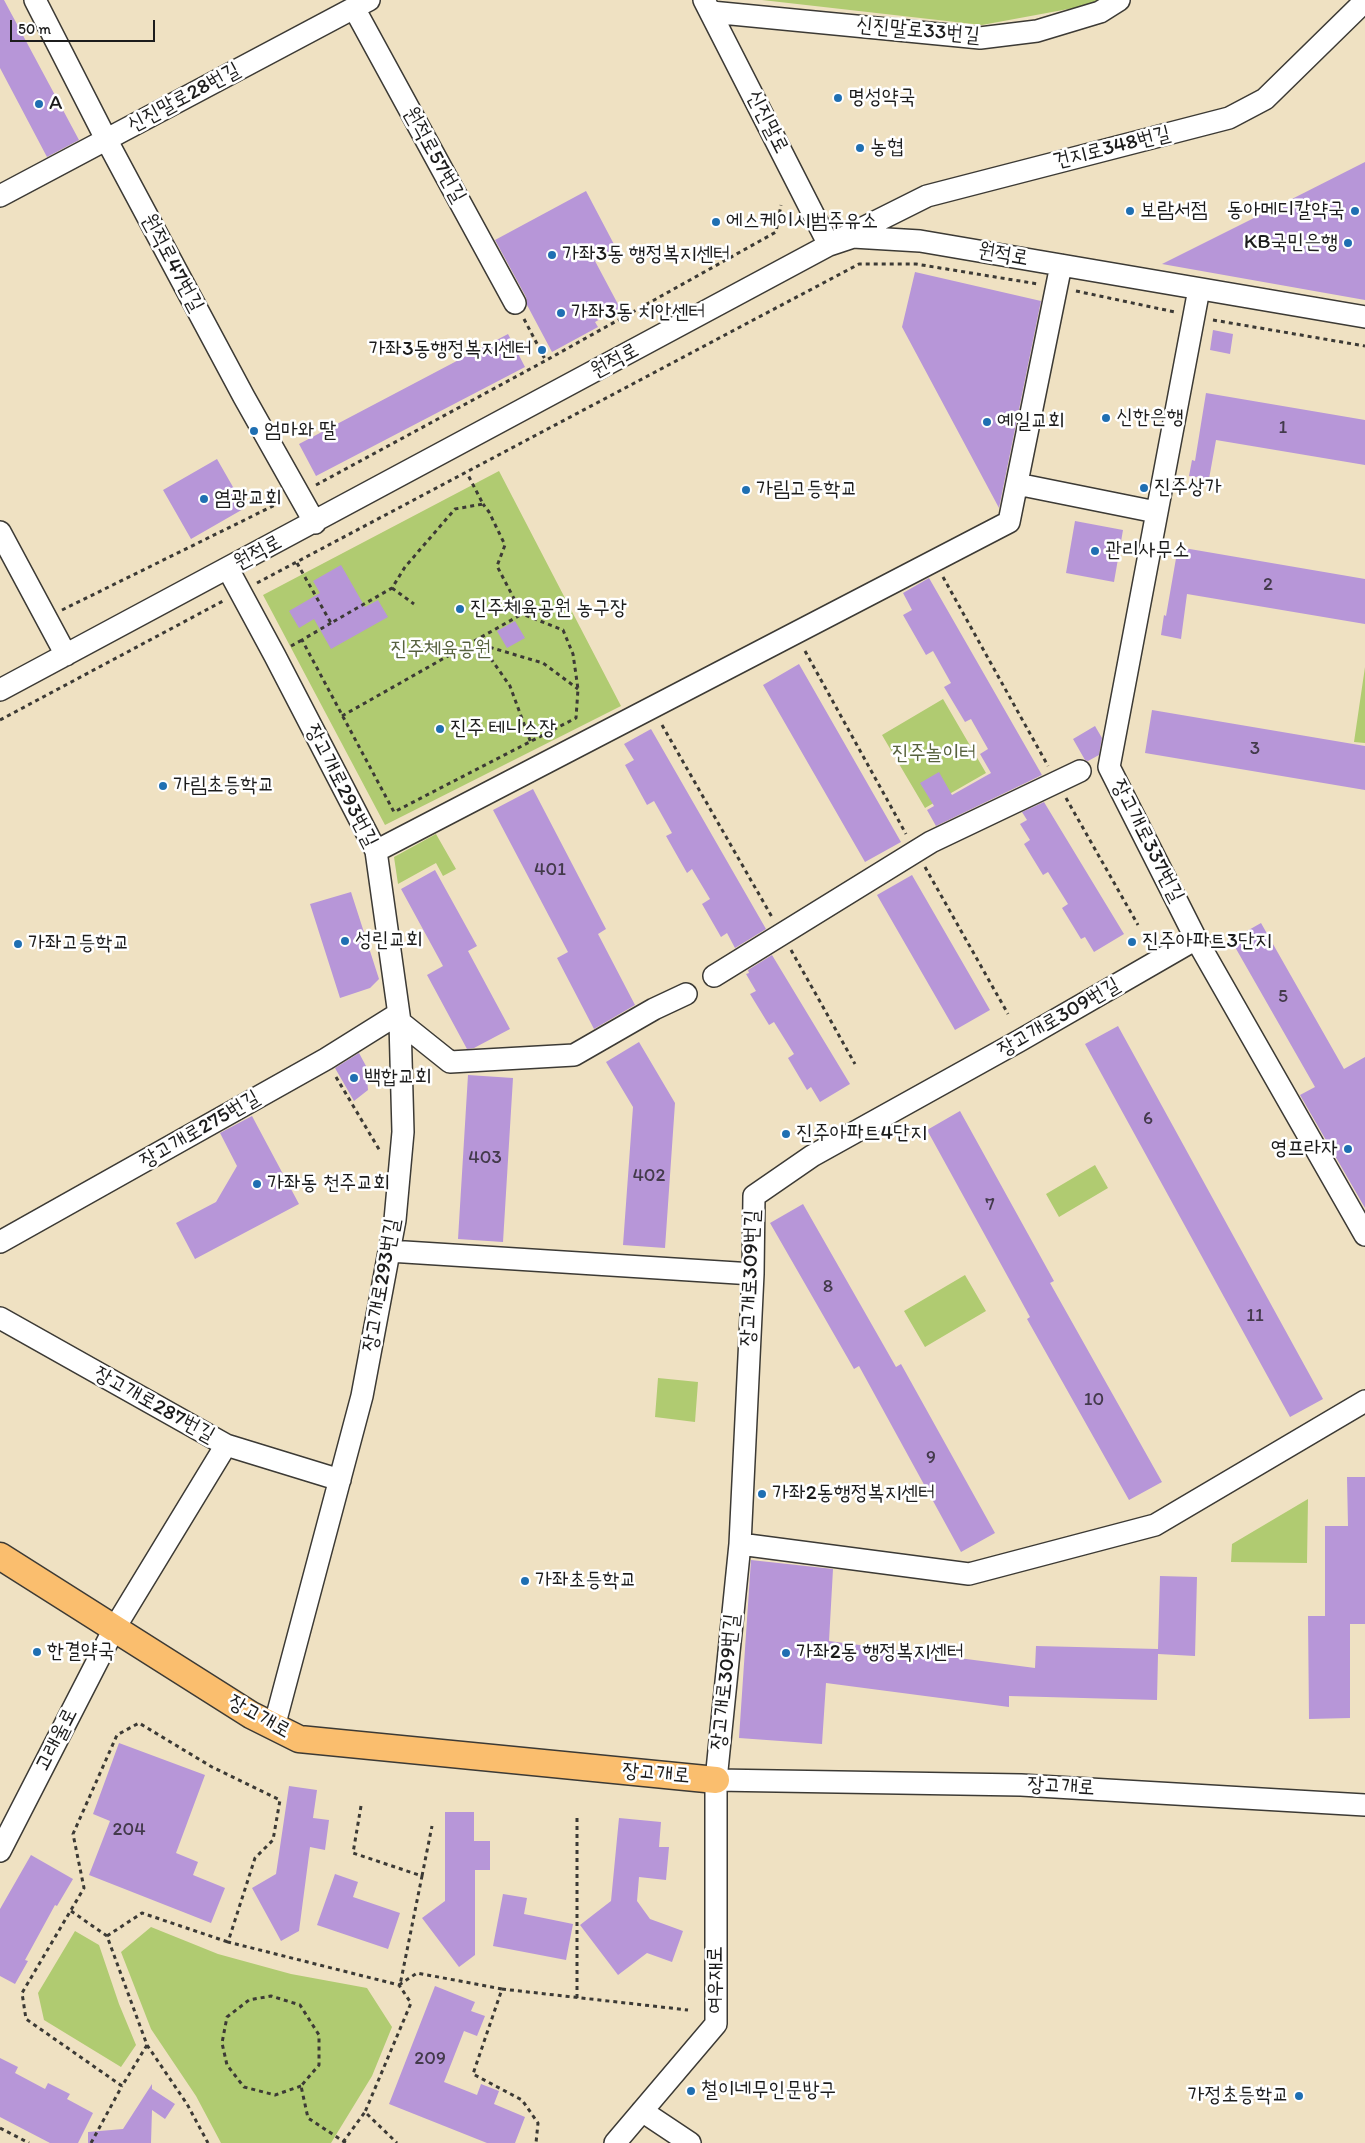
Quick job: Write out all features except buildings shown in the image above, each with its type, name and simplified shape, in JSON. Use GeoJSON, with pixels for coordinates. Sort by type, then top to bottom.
{"type":"FeatureCollection","features":[{"type":"Feature","properties":{"kind":"main road","name":"장고개로"},"geometry":{"type":"LineString","coordinates":[[0,1556],[251,1715],[299,1739],[716,1780]]}},
{"type":"Feature","properties":{"kind":"street","name":"원적로47번길"},"geometry":{"type":"LineString","coordinates":[[35,0],[106,139],[244,397],[315,522]]}},
{"type":"Feature","properties":{"kind":"street","name":"신진말로33번길"},"geometry":{"type":"LineString","coordinates":[[708,6],[980,38],[1037,31],[1100,12],[1119,0]]}},
{"type":"Feature","properties":{"kind":"street","name":"건지로348번길"},"geometry":{"type":"LineString","coordinates":[[829,245],[927,196],[1229,118],[1265,99],[1365,1]]}},
{"type":"Feature","properties":{"kind":"street","name":"신진말로28번길"},"geometry":{"type":"LineString","coordinates":[[0,196],[361,4]]}},
{"type":"Feature","properties":{"kind":"street","name":"원적로57번길"},"geometry":{"type":"LineString","coordinates":[[361,4],[515,303]]}},
{"type":"Feature","properties":{"kind":"street","name":"신진말로"},"geometry":{"type":"LineString","coordinates":[[708,6],[829,245]]}},
{"type":"Feature","properties":{"kind":"street","name":"원적로"},"geometry":{"type":"LineString","coordinates":[[0,690],[829,245],[853,237],[920,241],[1365,317]]}},
{"type":"Feature","properties":{"kind":"street"},"geometry":{"type":"LineString","coordinates":[[376,851],[1009,522],[1061,265]]}},
{"type":"Feature","properties":{"kind":"street","name":"장고개로337번길"},"geometry":{"type":"LineString","coordinates":[[1199,289],[1109,767],[1196,939],[1365,1235]]}},
{"type":"Feature","properties":{"kind":"street"},"geometry":{"type":"LineString","coordinates":[[1017,484],[1156,512]]}},
{"type":"Feature","properties":{"kind":"street"},"geometry":{"type":"LineString","coordinates":[[0,532],[66,656]]}},
{"type":"Feature","properties":{"kind":"street","name":"장고개로293번길"},"geometry":{"type":"LineString","coordinates":[[228,569],[376,851],[399,1018],[403,1132],[395,1220],[390,1252],[362,1396],[274,1726]]}},
{"type":"Feature","properties":{"kind":"street"},"geometry":{"type":"LineString","coordinates":[[714,976],[923,847],[1080,771]]}},
{"type":"Feature","properties":{"kind":"street","name":"장고개로309번길"},"geometry":{"type":"LineString","coordinates":[[716,1780],[740,1544],[753,1274],[754,1196],[812,1156],[1019,1041],[1196,939]]}},
{"type":"Feature","properties":{"kind":"street"},"geometry":{"type":"LineString","coordinates":[[399,1018],[450,1062],[574,1055],[654,1009],[686,994]]}},
{"type":"Feature","properties":{"kind":"street","name":"장고개로275번길"},"geometry":{"type":"LineString","coordinates":[[0,1242],[399,1018]]}},
{"type":"Feature","properties":{"kind":"street"},"geometry":{"type":"LineString","coordinates":[[390,1252],[753,1274]]}},
{"type":"Feature","properties":{"kind":"street","name":"장고개로287번길"},"geometry":{"type":"LineString","coordinates":[[0,1318],[226,1446],[114,1628]]}},
{"type":"Feature","properties":{"kind":"street"},"geometry":{"type":"LineString","coordinates":[[740,1544],[969,1574],[1155,1525],[1365,1401]]}},
{"type":"Feature","properties":{"kind":"street"},"geometry":{"type":"LineString","coordinates":[[226,1446],[340,1480]]}},
{"type":"Feature","properties":{"kind":"street","name":"고래울로"},"geometry":{"type":"LineString","coordinates":[[0,1851],[114,1628]]}},
{"type":"Feature","properties":{"kind":"street","name":"장고개로"},"geometry":{"type":"LineString","coordinates":[[716,1780],[1021,1785],[1365,1805]]}},
{"type":"Feature","properties":{"kind":"street","name":"여우재로"},"geometry":{"type":"LineString","coordinates":[[615,2143],[716,2024],[716,1780]]}},
{"type":"Feature","properties":{"kind":"street"},"geometry":{"type":"LineString","coordinates":[[642,2111],[690,2143]]}},
{"type":"Feature","properties":{"kind":"path"},"geometry":{"type":"LineString","coordinates":[[46,618],[299,494],[776,232],[781,205]]}},
{"type":"Feature","properties":{"kind":"path"},"geometry":{"type":"LineString","coordinates":[[0,720],[859,264],[916,264],[1056,287],[1194,316],[1365,346]]}},
{"type":"Feature","properties":{"kind":"path"},"geometry":{"type":"LineString","coordinates":[[515,303],[546,360]]}},
{"type":"Feature","properties":{"kind":"path"},"geometry":{"type":"LineString","coordinates":[[467,473],[482,504],[490,512],[504,545],[496,566],[522,614],[563,630],[573,654],[578,689],[576,718],[394,812],[302,640],[392,588],[405,567],[455,508],[482,504]]}},
{"type":"Feature","properties":{"kind":"path"},"geometry":{"type":"LineString","coordinates":[[297,562],[331,623]]}},
{"type":"Feature","properties":{"kind":"path"},"geometry":{"type":"LineString","coordinates":[[934,562],[1138,925]]}},
{"type":"Feature","properties":{"kind":"path"},"geometry":{"type":"LineString","coordinates":[[392,588],[414,604]]}},
{"type":"Feature","properties":{"kind":"path"},"geometry":{"type":"LineString","coordinates":[[342,716],[522,614]]}},
{"type":"Feature","properties":{"kind":"path"},"geometry":{"type":"LineString","coordinates":[[794,633],[923,847],[1008,1014]]}},
{"type":"Feature","properties":{"kind":"path"},"geometry":{"type":"LineString","coordinates":[[477,639],[510,686],[530,742]]}},
{"type":"Feature","properties":{"kind":"path"},"geometry":{"type":"LineString","coordinates":[[482,645],[543,663],[578,689]]}},
{"type":"Feature","properties":{"kind":"path"},"geometry":{"type":"LineString","coordinates":[[652,707],[855,1064]]}},
{"type":"Feature","properties":{"kind":"path"},"geometry":{"type":"LineString","coordinates":[[326,1059],[399,1182]]}},
{"type":"Feature","properties":{"kind":"path"},"geometry":{"type":"LineString","coordinates":[[122,2086],[26,2019],[22,1993],[84,1888],[73,1834],[118,1735],[139,1723],[212,1768],[280,1800],[273,1840],[255,1858],[228,1942]]}},
{"type":"Feature","properties":{"kind":"path"},"geometry":{"type":"LineString","coordinates":[[361,1806],[353,1853],[422,1876]]}},
{"type":"Feature","properties":{"kind":"path"},"geometry":{"type":"LineString","coordinates":[[577,1814],[577,1998]]}},
{"type":"Feature","properties":{"kind":"path"},"geometry":{"type":"LineString","coordinates":[[301,2086],[308,2118],[344,2142],[366,2112],[411,2003],[400,1985],[432,1826]]}},
{"type":"Feature","properties":{"kind":"path"},"geometry":{"type":"LineString","coordinates":[[71,1911],[107,1936],[147,2045],[187,2104],[208,2143]]}},
{"type":"Feature","properties":{"kind":"path"},"geometry":{"type":"LineString","coordinates":[[107,1936],[142,1913],[228,1942],[400,1985],[417,1973],[502,1990],[688,2010]]}},
{"type":"Feature","properties":{"kind":"path"},"geometry":{"type":"LineString","coordinates":[[502,1990],[473,2074],[522,2100],[538,2123],[536,2143]]}},
{"type":"Feature","properties":{"kind":"path"},"geometry":{"type":"LineString","coordinates":[[270,1996],[300,2005],[319,2035],[319,2065],[301,2086],[275,2096],[244,2087],[227,2065],[222,2043],[227,2017],[249,2000],[270,1996]]}},
{"type":"Feature","properties":{"kind":"path"},"geometry":{"type":"LineString","coordinates":[[91,2143],[147,2045]]}},
{"type":"Feature","properties":{"kind":"path"},"geometry":{"type":"LineString","coordinates":[[366,2112],[397,2143]]}},
{"type":"Feature","properties":{"kind":"path"},"geometry":{"type":"LineString","coordinates":[[0,2128],[29,2143]]}},
{"type":"Feature","properties":{"kind":"green space"},"geometry":{"type":"Polygon","coordinates":[[[762,0],[1097,0],[1090,5],[982,25],[762,0]]]}},
{"type":"Feature","properties":{"kind":"green space","name":"진주체육공원"},"geometry":{"type":"Polygon","coordinates":[[[499,471],[621,706],[385,825],[263,595],[499,471]]]}},
{"type":"Feature","properties":{"kind":"green space"},"geometry":{"type":"Polygon","coordinates":[[[1365,667],[1365,743],[1354,742],[1365,667]]]}},
{"type":"Feature","properties":{"kind":"green space","name":"진주놀이터"},"geometry":{"type":"Polygon","coordinates":[[[943,699],[986,773],[925,808],[882,735],[943,699]]]}},
{"type":"Feature","properties":{"kind":"green space"},"geometry":{"type":"Polygon","coordinates":[[[436,834],[456,869],[443,876],[436,863],[398,884],[394,857],[436,834]]]}},
{"type":"Feature","properties":{"kind":"green space"},"geometry":{"type":"Polygon","coordinates":[[[1095,1165],[1108,1188],[1059,1217],[1046,1194],[1095,1165]]]}},
{"type":"Feature","properties":{"kind":"green space"},"geometry":{"type":"Polygon","coordinates":[[[965,1275],[986,1311],[925,1347],[904,1311],[965,1275]]]}},
{"type":"Feature","properties":{"kind":"green space"},"geometry":{"type":"Polygon","coordinates":[[[658,1378],[698,1382],[695,1422],[655,1417],[658,1378]]]}},
{"type":"Feature","properties":{"kind":"green space"},"geometry":{"type":"Polygon","coordinates":[[[1308,1499],[1307,1563],[1231,1562],[1232,1544],[1308,1499]]]}},
{"type":"Feature","properties":{"kind":"green space"},"geometry":{"type":"Polygon","coordinates":[[[151,1927],[218,1954],[291,1974],[367,1988],[392,2027],[372,2076],[331,2143],[221,2143],[196,2096],[151,2029],[121,1952],[151,1927]]]}},
{"type":"Feature","properties":{"kind":"green space"},"geometry":{"type":"Polygon","coordinates":[[[75,1931],[99,1945],[119,2004],[136,2045],[121,2067],[44,2020],[38,1993],[75,1931]]]}},
{"type":"Feature","properties":{"kind":"place","name":"명성약국"},"geometry":{"type":"Point","coordinates":[838,98]}},
{"type":"Feature","properties":{"kind":"place","name":"A"},"geometry":{"type":"Point","coordinates":[39,104]}},
{"type":"Feature","properties":{"kind":"place","name":"농협"},"geometry":{"type":"Point","coordinates":[860,148]}},
{"type":"Feature","properties":{"kind":"place","name":"보람서점"},"geometry":{"type":"Point","coordinates":[1130,211]}},
{"type":"Feature","properties":{"kind":"place","name":"동아메디칼약국"},"geometry":{"type":"Point","coordinates":[1355,211]}},
{"type":"Feature","properties":{"kind":"place","name":"에스케이시범주유소"},"geometry":{"type":"Point","coordinates":[716,222]}},
{"type":"Feature","properties":{"kind":"place","name":"KB국민은행"},"geometry":{"type":"Point","coordinates":[1348,243]}},
{"type":"Feature","properties":{"kind":"place","name":"가좌3동 행정복지센터"},"geometry":{"type":"Point","coordinates":[552,255]}},
{"type":"Feature","properties":{"kind":"place","name":"가좌3동 치안센터"},"geometry":{"type":"Point","coordinates":[561,313]}},
{"type":"Feature","properties":{"kind":"place","name":"가좌3동행정복지센터"},"geometry":{"type":"Point","coordinates":[542,350]}},
{"type":"Feature","properties":{"kind":"place","name":"신한은행"},"geometry":{"type":"Point","coordinates":[1106,418]}},
{"type":"Feature","properties":{"kind":"place","name":"예일교회"},"geometry":{"type":"Point","coordinates":[987,422]}},
{"type":"Feature","properties":{"kind":"place","name":"엄마와 딸"},"geometry":{"type":"Point","coordinates":[254,431]}},
{"type":"Feature","properties":{"kind":"place","name":"진주상가"},"geometry":{"type":"Point","coordinates":[1144,488]}},
{"type":"Feature","properties":{"kind":"place","name":"가림고등학교"},"geometry":{"type":"Point","coordinates":[746,490]}},
{"type":"Feature","properties":{"kind":"place","name":"염광교회"},"geometry":{"type":"Point","coordinates":[204,499]}},
{"type":"Feature","properties":{"kind":"place","name":"관리사무소"},"geometry":{"type":"Point","coordinates":[1095,551]}},
{"type":"Feature","properties":{"kind":"place","name":"진주체육공원 농구장"},"geometry":{"type":"Point","coordinates":[460,609]}},
{"type":"Feature","properties":{"kind":"place","name":"진주 테니스장"},"geometry":{"type":"Point","coordinates":[440,729]}},
{"type":"Feature","properties":{"kind":"place","name":"가림초등학교"},"geometry":{"type":"Point","coordinates":[163,786]}},
{"type":"Feature","properties":{"kind":"place","name":"성린교회"},"geometry":{"type":"Point","coordinates":[345,941]}},
{"type":"Feature","properties":{"kind":"place","name":"진주아파트3단지"},"geometry":{"type":"Point","coordinates":[1132,942]}},
{"type":"Feature","properties":{"kind":"place","name":"가좌고등학교"},"geometry":{"type":"Point","coordinates":[18,944]}},
{"type":"Feature","properties":{"kind":"place","name":"백합교회"},"geometry":{"type":"Point","coordinates":[354,1078]}},
{"type":"Feature","properties":{"kind":"place","name":"진주아파트4단지"},"geometry":{"type":"Point","coordinates":[786,1134]}},
{"type":"Feature","properties":{"kind":"place","name":"영프라자"},"geometry":{"type":"Point","coordinates":[1348,1149]}},
{"type":"Feature","properties":{"kind":"place","name":"가좌동 천주교회"},"geometry":{"type":"Point","coordinates":[257,1184]}},
{"type":"Feature","properties":{"kind":"place","name":"가좌2동행정복지센터"},"geometry":{"type":"Point","coordinates":[762,1494]}},
{"type":"Feature","properties":{"kind":"place","name":"가좌초등학교"},"geometry":{"type":"Point","coordinates":[525,1581]}},
{"type":"Feature","properties":{"kind":"place","name":"한결약국"},"geometry":{"type":"Point","coordinates":[37,1652]}},
{"type":"Feature","properties":{"kind":"place","name":"가좌2동 행정복지센터"},"geometry":{"type":"Point","coordinates":[786,1653]}},
{"type":"Feature","properties":{"kind":"place","name":"철이네무인문방구"},"geometry":{"type":"Point","coordinates":[691,2091]}},
{"type":"Feature","properties":{"kind":"place","name":"가정초등학교"},"geometry":{"type":"Point","coordinates":[1299,2096]}}]}
